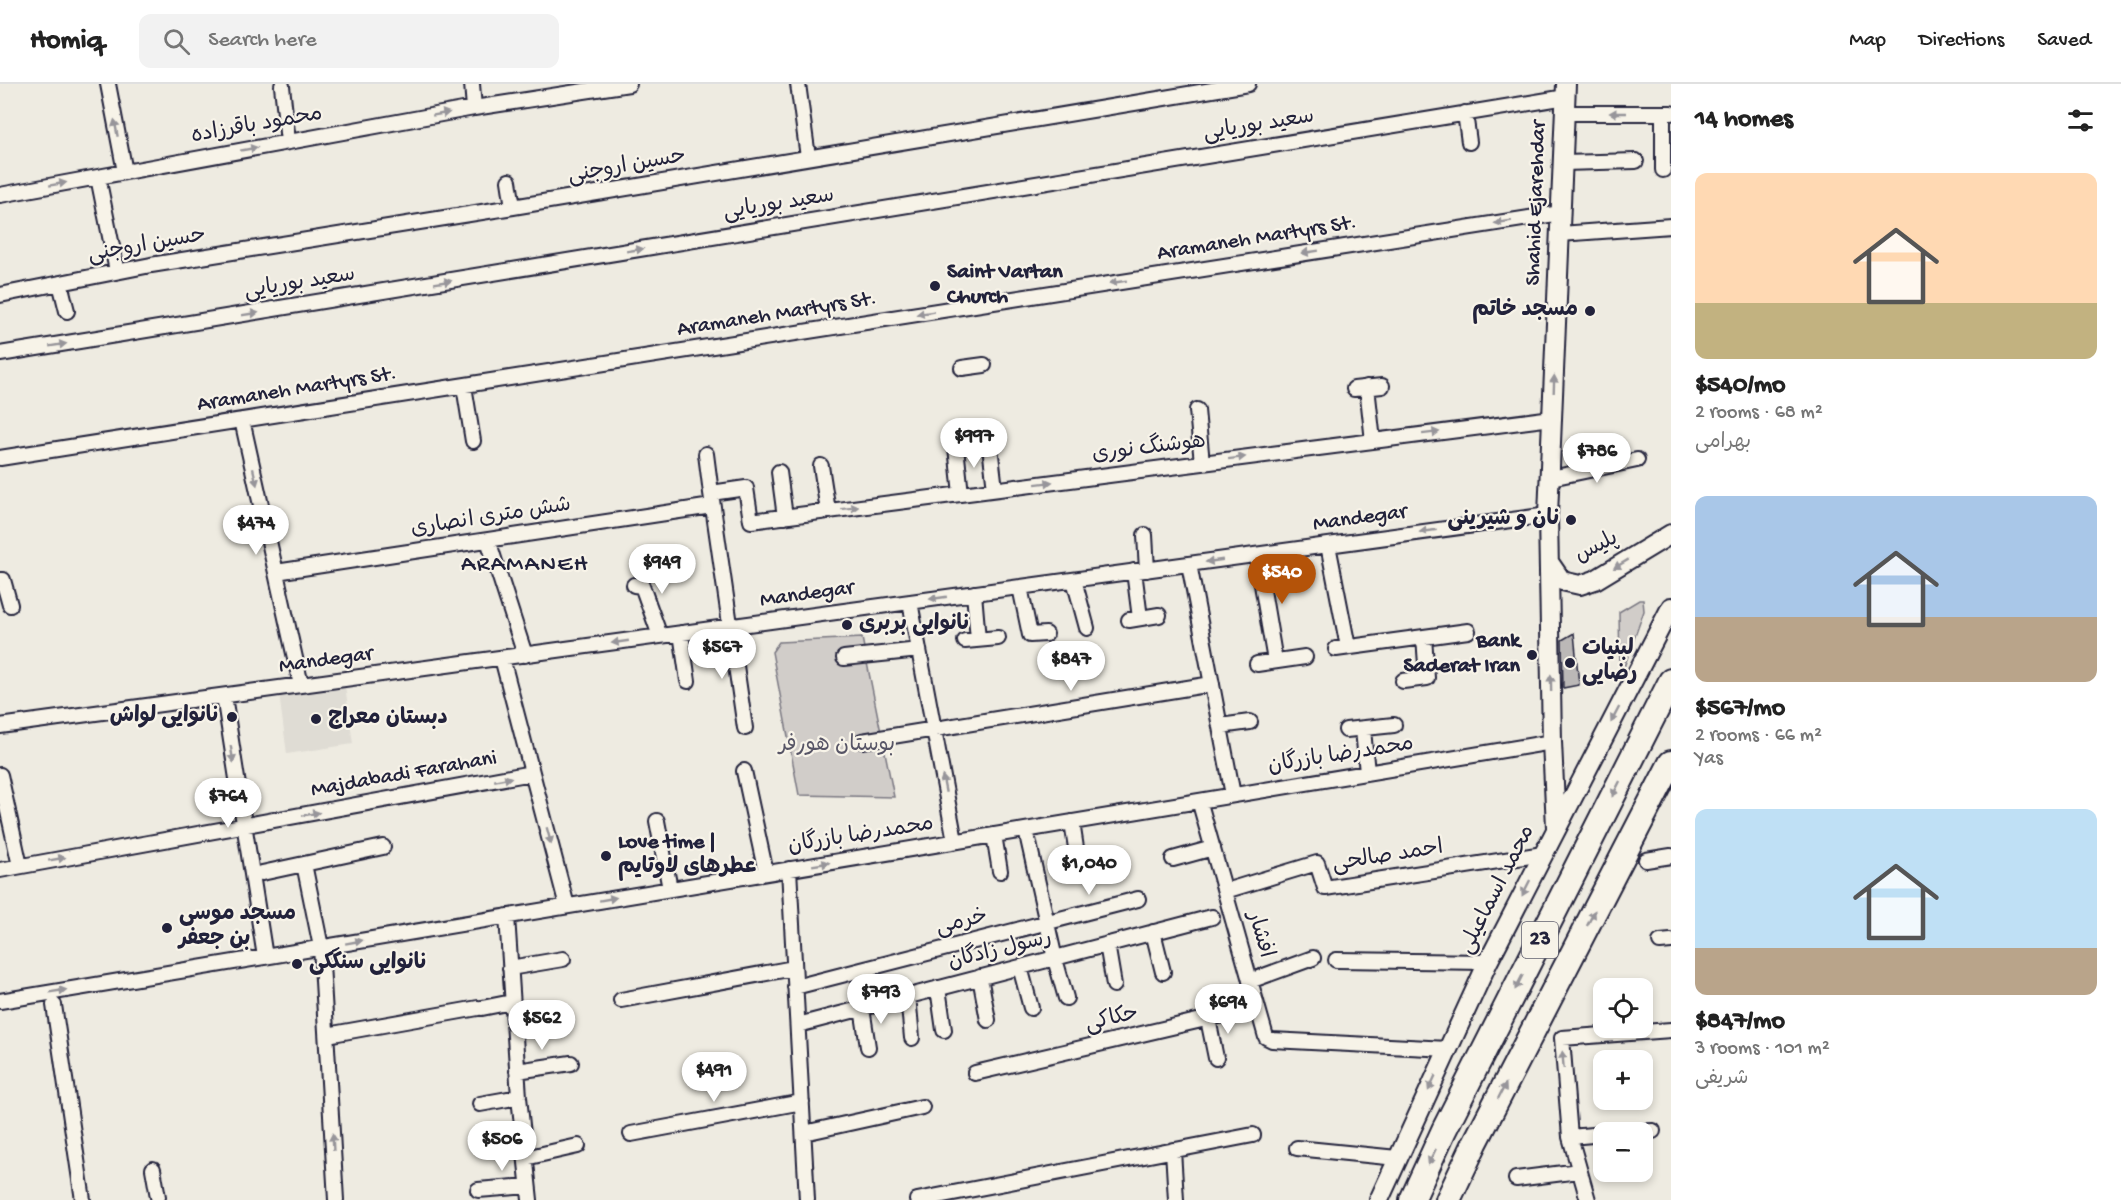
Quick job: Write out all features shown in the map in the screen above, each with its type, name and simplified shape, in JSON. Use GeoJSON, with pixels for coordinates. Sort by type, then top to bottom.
{"type":"FeatureCollection","features":[{"type":"Feature","properties":{"kind":"highway","name":"23"},"geometry":{"type":"LineString","coordinates":[[1412,1200],[1444,1130],[1671,681]]}},
{"type":"Feature","properties":{"kind":"highway","name":"23"},"geometry":{"type":"LineString","coordinates":[[1448,1200],[1475,1143],[1671,763]]}},
{"type":"Feature","properties":{"kind":"main road","name":"Shahid Ejarehdar"},"geometry":{"type":"LineString","coordinates":[[1556,827],[1552,742],[1548,515],[1565,98]]}},
{"type":"Feature","properties":{"kind":"main road","name":"پلیس"},"geometry":{"type":"LineString","coordinates":[[1549,562],[1562,581],[1580,585],[1595,580],[1671,534]]}},
{"type":"Feature","properties":{"kind":"main road","name":"محمد اسماعیلی"},"geometry":{"type":"LineString","coordinates":[[1379,1200],[1488,962],[1671,607]]}},
{"type":"Feature","properties":{"kind":"street"},"geometry":{"type":"LineString","coordinates":[[108,84],[125,172]]}},
{"type":"Feature","properties":{"kind":"street"},"geometry":{"type":"LineString","coordinates":[[472,84],[474,108]]}},
{"type":"Feature","properties":{"kind":"street","name":"محمود باقرزاده"},"geometry":{"type":"LineString","coordinates":[[0,195],[474,108],[629,84]]}},
{"type":"Feature","properties":{"kind":"street"},"geometry":{"type":"LineString","coordinates":[[798,84],[808,157]]}},
{"type":"Feature","properties":{"kind":"street","name":"حسین اروجنی"},"geometry":{"type":"LineString","coordinates":[[7,294],[117,271],[1248,84]]}},
{"type":"Feature","properties":{"kind":"street"},"geometry":{"type":"LineString","coordinates":[[282,86],[288,142]]}},
{"type":"Feature","properties":{"kind":"street","name":"سعید بوریایی"},"geometry":{"type":"LineString","coordinates":[[0,354],[1565,98],[1667,113]]}},
{"type":"Feature","properties":{"kind":"street"},"geometry":{"type":"LineString","coordinates":[[1465,113],[1468,142]]}},
{"type":"Feature","properties":{"kind":"street"},"geometry":{"type":"LineString","coordinates":[[1663,170],[1667,113]]}},
{"type":"Feature","properties":{"kind":"street"},"geometry":{"type":"LineString","coordinates":[[1563,164],[1636,161]]}},
{"type":"Feature","properties":{"kind":"street"},"geometry":{"type":"LineString","coordinates":[[98,177],[117,271]]}},
{"type":"Feature","properties":{"kind":"street"},"geometry":{"type":"LineString","coordinates":[[509,181],[513,207]]}},
{"type":"Feature","properties":{"kind":"street","name":"Aramaneh Martyrs St."},"geometry":{"type":"LineString","coordinates":[[0,458],[1561,213]]}},
{"type":"Feature","properties":{"kind":"street"},"geometry":{"type":"LineString","coordinates":[[1560,234],[1671,226]]}},
{"type":"Feature","properties":{"kind":"street"},"geometry":{"type":"LineString","coordinates":[[60,283],[67,311]]}},
{"type":"Feature","properties":{"kind":"street"},"geometry":{"type":"LineString","coordinates":[[962,368],[984,365]]}},
{"type":"Feature","properties":{"kind":"street"},"geometry":{"type":"LineString","coordinates":[[464,386],[473,441]]}},
{"type":"Feature","properties":{"kind":"street"},"geometry":{"type":"LineString","coordinates":[[1373,441],[1361,388],[1382,386]]}},
{"type":"Feature","properties":{"kind":"street"},"geometry":{"type":"LineString","coordinates":[[1197,410],[1202,463]]}},
{"type":"Feature","properties":{"kind":"street","name":"هوشنگ نوری"},"geometry":{"type":"LineString","coordinates":[[751,521],[1552,418]]}},
{"type":"Feature","properties":{"kind":"street"},"geometry":{"type":"LineString","coordinates":[[242,420],[301,685]]}},
{"type":"Feature","properties":{"kind":"street"},"geometry":{"type":"LineString","coordinates":[[989,438],[996,489]]}},
{"type":"Feature","properties":{"kind":"street"},"geometry":{"type":"LineString","coordinates":[[956,447],[961,494]]}},
{"type":"Feature","properties":{"kind":"street"},"geometry":{"type":"LineString","coordinates":[[706,454],[745,728]]}},
{"type":"Feature","properties":{"kind":"street"},"geometry":{"type":"LineString","coordinates":[[1551,478],[1637,460]]}},
{"type":"Feature","properties":{"kind":"street"},"geometry":{"type":"LineString","coordinates":[[821,466],[828,511]]}},
{"type":"Feature","properties":{"kind":"street"},"geometry":{"type":"LineString","coordinates":[[779,472],[784,517]]}},
{"type":"Feature","properties":{"kind":"street","name":"شش متری انصاری"},"geometry":{"type":"LineString","coordinates":[[276,572],[488,540],[712,500],[746,488],[751,521]]}},
{"type":"Feature","properties":{"kind":"street","name":"Mandegar"},"geometry":{"type":"LineString","coordinates":[[0,726],[1548,515]]}},
{"type":"Feature","properties":{"kind":"street"},"geometry":{"type":"LineString","coordinates":[[1145,535],[1134,619],[1159,615]]}},
{"type":"Feature","properties":{"kind":"street"},"geometry":{"type":"LineString","coordinates":[[488,540],[525,655]]}},
{"type":"Feature","properties":{"kind":"street"},"geometry":{"type":"LineString","coordinates":[[1328,545],[1342,648],[1468,632]]}},
{"type":"Feature","properties":{"kind":"street"},"geometry":{"type":"LineString","coordinates":[[1257,555],[1275,662]]}},
{"type":"Feature","properties":{"kind":"street"},"geometry":{"type":"LineString","coordinates":[[1190,564],[1233,795]]}},
{"type":"Feature","properties":{"kind":"street"},"geometry":{"type":"LineString","coordinates":[[0,580],[3,580],[10,605]]}},
{"type":"Feature","properties":{"kind":"street"},"geometry":{"type":"LineString","coordinates":[[1074,580],[1087,628]]}},
{"type":"Feature","properties":{"kind":"street"},"geometry":{"type":"LineString","coordinates":[[634,585],[642,586],[660,636]]}},
{"type":"Feature","properties":{"kind":"street"},"geometry":{"type":"LineString","coordinates":[[1020,587],[1030,635],[1046,634]]}},
{"type":"Feature","properties":{"kind":"street"},"geometry":{"type":"LineString","coordinates":[[974,594],[971,640],[998,638]]}},
{"type":"Feature","properties":{"kind":"street"},"geometry":{"type":"LineString","coordinates":[[910,602],[955,842]]}},
{"type":"Feature","properties":{"kind":"street"},"geometry":{"type":"LineString","coordinates":[[681,633],[687,682]]}},
{"type":"Feature","properties":{"kind":"street"},"geometry":{"type":"LineString","coordinates":[[1403,681],[1427,678],[1424,638]]}},
{"type":"Feature","properties":{"kind":"street"},"geometry":{"type":"LineString","coordinates":[[844,658],[919,650]]}},
{"type":"Feature","properties":{"kind":"street"},"geometry":{"type":"LineString","coordinates":[[1257,664],[1305,657]]}},
{"type":"Feature","properties":{"kind":"street"},"geometry":{"type":"LineString","coordinates":[[502,658],[567,906]]}},
{"type":"Feature","properties":{"kind":"street"},"geometry":{"type":"LineString","coordinates":[[862,741],[1212,684]]}},
{"type":"Feature","properties":{"kind":"street"},"geometry":{"type":"LineString","coordinates":[[224,696],[265,957]]}},
{"type":"Feature","properties":{"kind":"street"},"geometry":{"type":"LineString","coordinates":[[1220,726],[1250,722]]}},
{"type":"Feature","properties":{"kind":"street"},"geometry":{"type":"LineString","coordinates":[[1346,730],[1394,725]]}},
{"type":"Feature","properties":{"kind":"street"},"geometry":{"type":"LineString","coordinates":[[1363,729],[1367,773]]}},
{"type":"Feature","properties":{"kind":"street","name":"محمدرضا بازرگان"},"geometry":{"type":"LineString","coordinates":[[0,1001],[1552,742]]}},
{"type":"Feature","properties":{"kind":"street"},"geometry":{"type":"LineString","coordinates":[[744,771],[766,873]]}},
{"type":"Feature","properties":{"kind":"street","name":"Majdabadi Farahani"},"geometry":{"type":"LineString","coordinates":[[0,870],[532,773]]}},
{"type":"Feature","properties":{"kind":"street"},"geometry":{"type":"LineString","coordinates":[[0,775],[20,866]]}},
{"type":"Feature","properties":{"kind":"street","name":"افشار"},"geometry":{"type":"LineString","coordinates":[[1201,807],[1266,1037],[1272,1040],[1448,1049]]}},
{"type":"Feature","properties":{"kind":"street"},"geometry":{"type":"LineString","coordinates":[[657,821],[670,889]]}},
{"type":"Feature","properties":{"kind":"street"},"geometry":{"type":"LineString","coordinates":[[1072,822],[1076,848]]}},
{"type":"Feature","properties":{"kind":"street"},"geometry":{"type":"LineString","coordinates":[[1026,830],[1066,998]]}},
{"type":"Feature","properties":{"kind":"street"},"geometry":{"type":"LineString","coordinates":[[994,835],[1000,871]]}},
{"type":"Feature","properties":{"kind":"street"},"geometry":{"type":"LineString","coordinates":[[262,873],[383,847]]}},
{"type":"Feature","properties":{"kind":"street"},"geometry":{"type":"LineString","coordinates":[[1173,859],[1213,848]]}},
{"type":"Feature","properties":{"kind":"street","name":"احمد صالحی"},"geometry":{"type":"LineString","coordinates":[[1225,891],[1317,863],[1325,888],[1543,854]]}},
{"type":"Feature","properties":{"kind":"street"},"geometry":{"type":"LineString","coordinates":[[1646,860],[1671,856]]}},
{"type":"Feature","properties":{"kind":"street"},"geometry":{"type":"LineString","coordinates":[[304,864],[321,947],[336,1200]]}},
{"type":"Feature","properties":{"kind":"street"},"geometry":{"type":"LineString","coordinates":[[789,869],[807,1200]]}},
{"type":"Feature","properties":{"kind":"street","name":"خرمی"},"geometry":{"type":"LineString","coordinates":[[795,987],[1138,899]]}},
{"type":"Feature","properties":{"kind":"street"},"geometry":{"type":"LineString","coordinates":[[507,916],[519,1097],[530,1200]]}},
{"type":"Feature","properties":{"kind":"street","name":"رسول زادگان"},"geometry":{"type":"LineString","coordinates":[[798,1025],[1212,917]]}},
{"type":"Feature","properties":{"kind":"street"},"geometry":{"type":"LineString","coordinates":[[1153,932],[1163,972]]}},
{"type":"Feature","properties":{"kind":"street"},"geometry":{"type":"LineString","coordinates":[[1107,944],[1114,985]]}},
{"type":"Feature","properties":{"kind":"street"},"geometry":{"type":"LineString","coordinates":[[1250,981],[1313,958]]}},
{"type":"Feature","properties":{"kind":"street"},"geometry":{"type":"LineString","coordinates":[[510,968],[563,959]]}},
{"type":"Feature","properties":{"kind":"street"},"geometry":{"type":"LineString","coordinates":[[1336,960],[1488,962]]}},
{"type":"Feature","properties":{"kind":"street"},"geometry":{"type":"LineString","coordinates":[[1020,967],[1031,1008]]}},
{"type":"Feature","properties":{"kind":"street"},"geometry":{"type":"LineString","coordinates":[[621,1000],[794,968]]}},
{"type":"Feature","properties":{"kind":"street"},"geometry":{"type":"LineString","coordinates":[[980,977],[988,1020]]}},
{"type":"Feature","properties":{"kind":"street"},"geometry":{"type":"LineString","coordinates":[[938,988],[944,1030]]}},
{"type":"Feature","properties":{"kind":"street"},"geometry":{"type":"LineString","coordinates":[[908,996],[912,1038]]}},
{"type":"Feature","properties":{"kind":"street"},"geometry":{"type":"LineString","coordinates":[[327,1035],[512,1002]]}},
{"type":"Feature","properties":{"kind":"street"},"geometry":{"type":"LineString","coordinates":[[54,1005],[84,1200]]}},
{"type":"Feature","properties":{"kind":"street","name":"حکاکی"},"geometry":{"type":"LineString","coordinates":[[975,1073],[1257,1007]]}},
{"type":"Feature","properties":{"kind":"street"},"geometry":{"type":"LineString","coordinates":[[862,1008],[868,1047]]}},
{"type":"Feature","properties":{"kind":"street"},"geometry":{"type":"LineString","coordinates":[[1208,1019],[1216,1058]]}},
{"type":"Feature","properties":{"kind":"street"},"geometry":{"type":"LineString","coordinates":[[1588,1200],[1570,1137],[1562,1038],[1671,1030]]}},
{"type":"Feature","properties":{"kind":"street"},"geometry":{"type":"LineString","coordinates":[[517,1071],[571,1063]]}},
{"type":"Feature","properties":{"kind":"street"},"geometry":{"type":"LineString","coordinates":[[480,1104],[519,1097]]}},
{"type":"Feature","properties":{"kind":"street"},"geometry":{"type":"LineString","coordinates":[[631,1134],[802,1102]]}},
{"type":"Feature","properties":{"kind":"street"},"geometry":{"type":"LineString","coordinates":[[804,1133],[922,1107]]}},
{"type":"Feature","properties":{"kind":"street"},"geometry":{"type":"LineString","coordinates":[[917,1200],[1253,1134]]}},
{"type":"Feature","properties":{"kind":"street"},"geometry":{"type":"LineString","coordinates":[[1570,1137],[1593,1135]]}},
{"type":"Feature","properties":{"kind":"street"},"geometry":{"type":"LineString","coordinates":[[525,1158],[578,1146]]}},
{"type":"Feature","properties":{"kind":"street"},"geometry":{"type":"LineString","coordinates":[[1297,1148],[1397,1158]]}},
{"type":"Feature","properties":{"kind":"street"},"geometry":{"type":"LineString","coordinates":[[1173,1150],[1176,1200]]}},
{"type":"Feature","properties":{"kind":"street"},"geometry":{"type":"LineString","coordinates":[[153,1169],[158,1197]]}},
{"type":"Feature","properties":{"kind":"street"},"geometry":{"type":"LineString","coordinates":[[1516,1179],[1579,1171]]}},
{"type":"Feature","properties":{"kind":"street"},"geometry":{"type":"LineString","coordinates":[[478,1190],[528,1186]]}},
{"type":"Feature","properties":{"kind":"shaded area","name":"دبستان معراج"},"geometry":{"type":"Polygon","coordinates":[[[345,685],[353,744],[287,754],[279,694],[345,685]]]}},
{"type":"Feature","properties":{"kind":"green space"},"geometry":{"type":"Polygon","coordinates":[[[1643,600],[1644,611],[1623,670],[1620,669],[1619,612],[1643,600]]]}},
{"type":"Feature","properties":{"kind":"green space","name":"بوستان هورفر"},"geometry":{"type":"Polygon","coordinates":[[[862,638],[894,797],[799,795],[772,652],[779,642],[862,638]]]}},
{"type":"Feature","properties":{"kind":"building","name":"لبنیات رضایی"},"geometry":{"type":"Polygon","coordinates":[[[1574,633],[1579,685],[1563,688],[1562,640],[1574,633]]]}},
{"type":"Feature","properties":{"kind":"place","name":"Saint Vartan Church"},"geometry":{"type":"Point","coordinates":[935,286]}},
{"type":"Feature","properties":{"kind":"place","name":"مسجد خاتم"},"geometry":{"type":"Point","coordinates":[1590,311]}},
{"type":"Feature","properties":{"kind":"place","name":"نان و شیرینی"},"geometry":{"type":"Point","coordinates":[1571,520]}},
{"type":"Feature","properties":{"kind":"place","name":"نانوایی بربری"},"geometry":{"type":"Point","coordinates":[847,625]}},
{"type":"Feature","properties":{"kind":"place","name":"Bank Saderat Iran"},"geometry":{"type":"Point","coordinates":[1532,655]}},
{"type":"Feature","properties":{"kind":"place","name":"لبنیات رضایی"},"geometry":{"type":"Point","coordinates":[1570,663]}},
{"type":"Feature","properties":{"kind":"place","name":"نانوایی لواش"},"geometry":{"type":"Point","coordinates":[232,717]}},
{"type":"Feature","properties":{"kind":"place","name":"دبستان معراج"},"geometry":{"type":"Point","coordinates":[316,719]}},
{"type":"Feature","properties":{"kind":"place","name":"Love time | عطرهای لاوتایم"},"geometry":{"type":"Point","coordinates":[606,856]}},
{"type":"Feature","properties":{"kind":"place","name":"مسجد موسی بن جعفر"},"geometry":{"type":"Point","coordinates":[167,928]}},
{"type":"Feature","properties":{"kind":"place","name":"نانوایی سنگکی"},"geometry":{"type":"Point","coordinates":[297,964]}},
{"type":"Feature","properties":{"kind":"district","name":"ARAMANEH"},"geometry":{"type":"Point","coordinates":[525,565]}}]}
